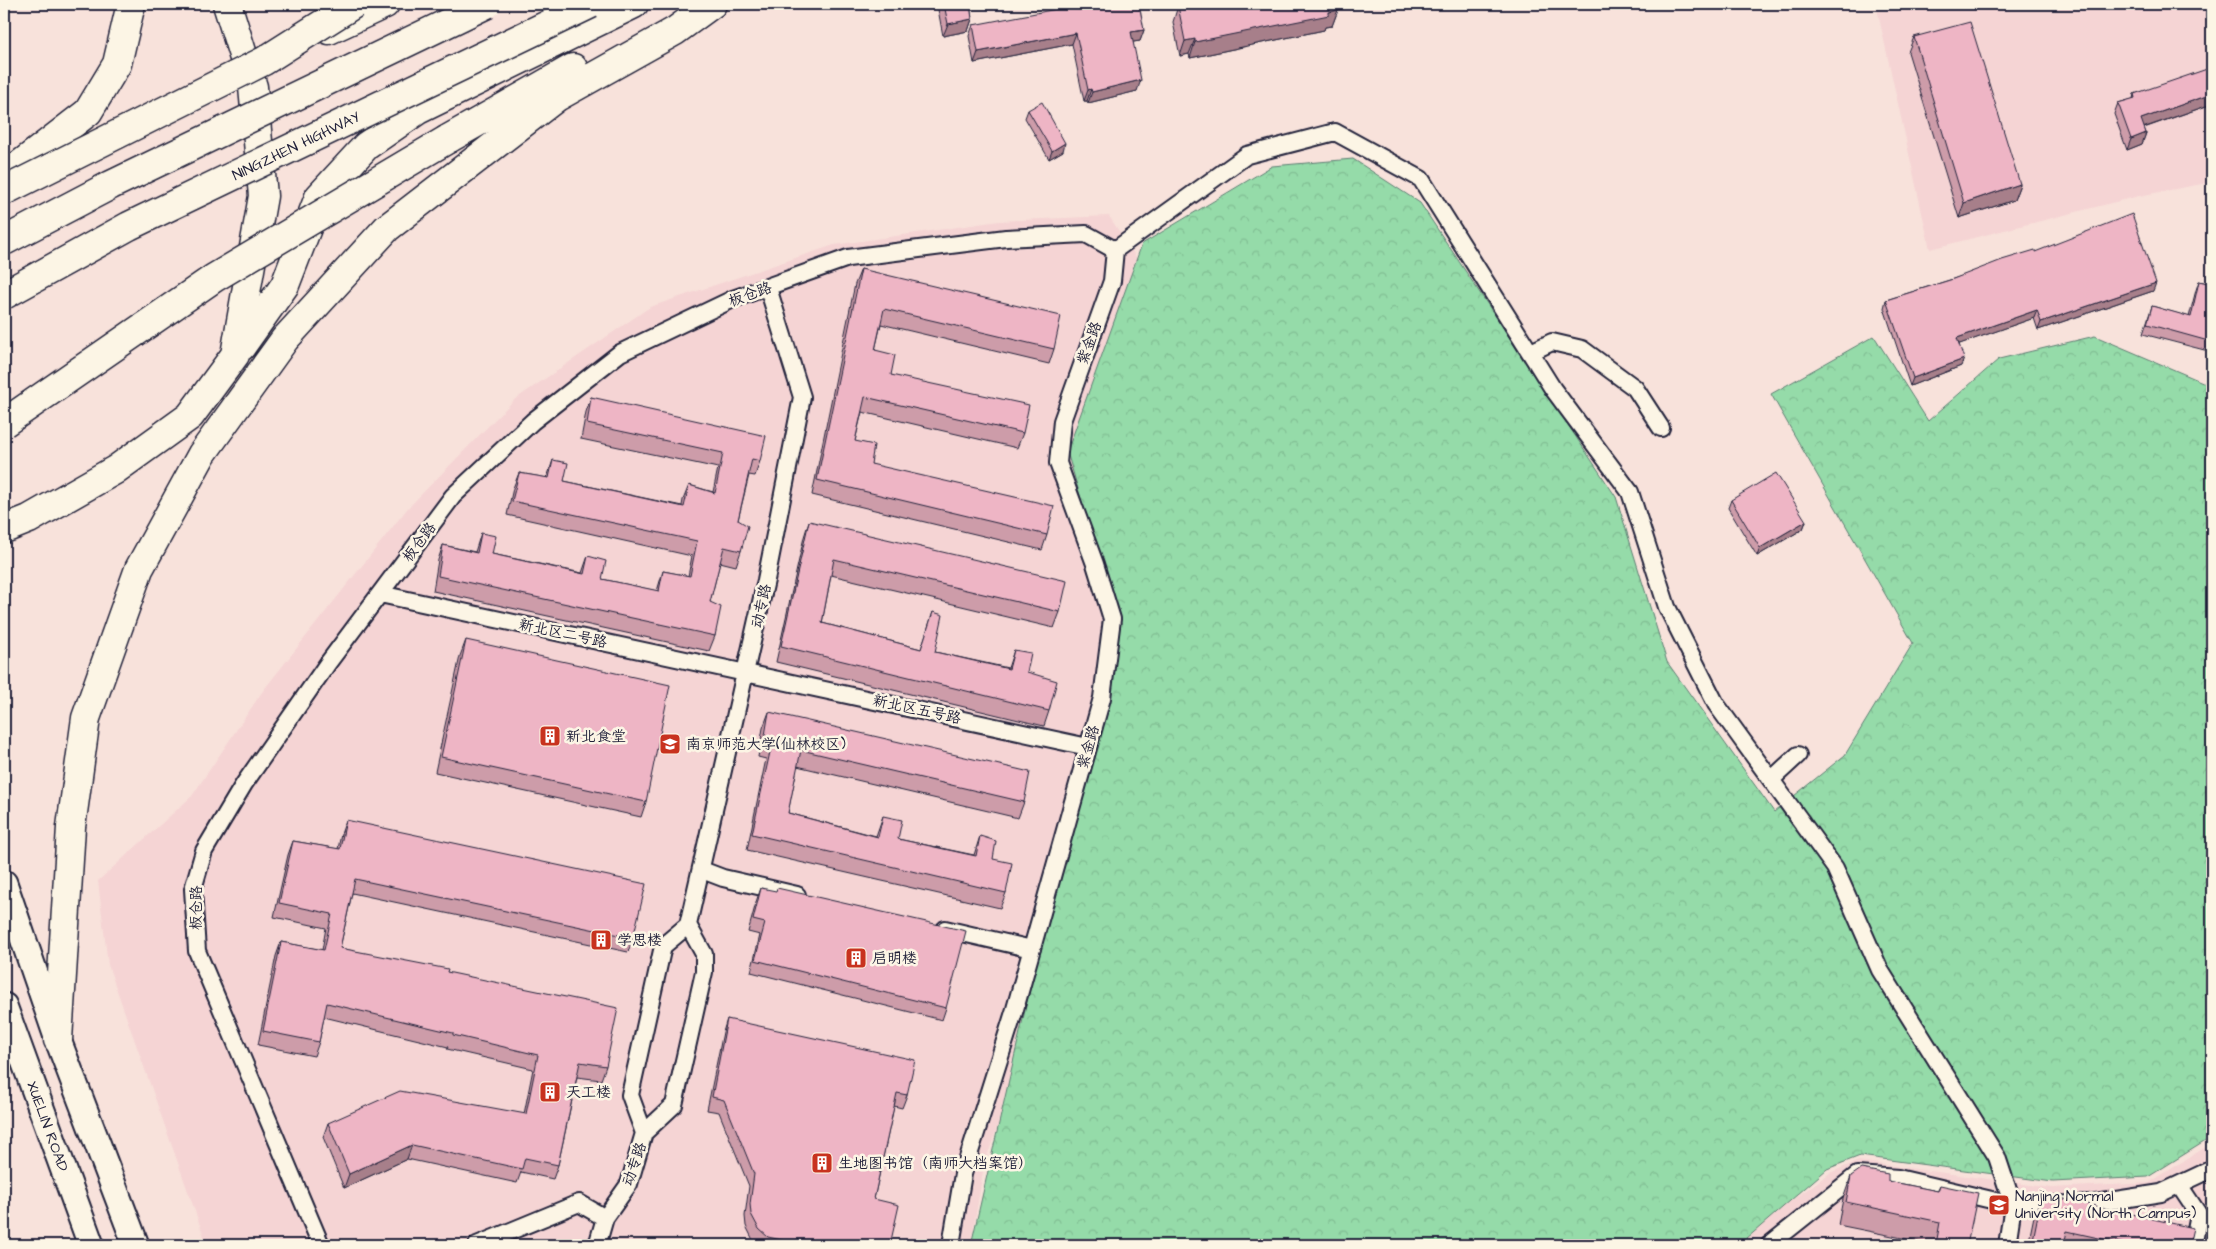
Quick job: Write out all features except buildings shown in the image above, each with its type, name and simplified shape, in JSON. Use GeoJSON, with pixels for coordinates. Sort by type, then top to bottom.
{"type":"FeatureCollection","features":[{"type":"Feature","properties":{"kind":"highway"},"geometry":{"type":"LineString","coordinates":[[4,177],[88,112],[117,64],[131,4]]}},
{"type":"Feature","properties":{"kind":"highway"},"geometry":{"type":"LineString","coordinates":[[227,4],[254,87],[263,196],[235,355]]}},
{"type":"Feature","properties":{"kind":"highway"},"geometry":{"type":"LineString","coordinates":[[264,60],[354,4]]}},
{"type":"Feature","properties":{"kind":"highway"},"geometry":{"type":"LineString","coordinates":[[4,191],[264,60],[385,4]]}},
{"type":"Feature","properties":{"kind":"highway"},"geometry":{"type":"LineString","coordinates":[[4,241],[120,180],[487,4]]}},
{"type":"Feature","properties":{"kind":"highway","name":"NINGZHEN HIGHWAY"},"geometry":{"type":"LineString","coordinates":[[4,295],[129,226],[591,4]]}},
{"type":"Feature","properties":{"kind":"highway"},"geometry":{"type":"LineString","coordinates":[[4,529],[29,519],[115,470],[190,416],[285,285],[319,197],[366,146],[418,110],[634,4]]}},
{"type":"Feature","properties":{"kind":"highway"},"geometry":{"type":"LineString","coordinates":[[4,424],[214,278],[354,193],[603,50],[690,4]]}},
{"type":"Feature","properties":{"kind":"highway"},"geometry":{"type":"LineString","coordinates":[[58,1040],[72,826],[86,718],[139,569],[202,454],[285,339],[387,228],[558,98],[675,31],[712,4]]}},
{"type":"Feature","properties":{"kind":"main road"},"geometry":{"type":"LineString","coordinates":[[4,883],[58,1040],[136,1245]]}},
{"type":"Feature","properties":{"kind":"main road","name":"XUELIN ROAD"},"geometry":{"type":"LineString","coordinates":[[4,1006],[91,1245]]}},
{"type":"Feature","properties":{"kind":"street"},"geometry":{"type":"LineString","coordinates":[[1115,250],[1247,155],[1335,132],[1421,179],[1553,389],[1630,492],[1667,607],[1716,704],[1835,868],[1880,970],[1997,1157],[2013,1205],[2007,1245]]}},
{"type":"Feature","properties":{"kind":"street","name":"板仓路"},"geometry":{"type":"LineString","coordinates":[[321,1245],[197,950],[193,889],[204,851],[244,784],[328,663],[453,496],[540,415],[620,353],[733,299],[848,258],[1006,238],[1086,234],[1115,250]]}},
{"type":"Feature","properties":{"kind":"street","name":"紫金路"},"geometry":{"type":"LineString","coordinates":[[951,1245],[963,1174],[1032,949],[1102,698],[1112,619],[1095,564],[1058,463],[1062,421],[1112,281],[1115,250]]}},
{"type":"Feature","properties":{"kind":"street","name":"动专路"},"geometry":{"type":"LineString","coordinates":[[688,924],[702,870],[746,672],[802,397],[768,288]]}},
{"type":"Feature","properties":{"kind":"street"},"geometry":{"type":"LineString","coordinates":[[1531,352],[1552,342],[1582,349],[1635,388],[1661,428]]}},
{"type":"Feature","properties":{"kind":"street","name":"新北区二号路"},"geometry":{"type":"LineString","coordinates":[[380,594],[746,672]]}},
{"type":"Feature","properties":{"kind":"street","name":"新北区五号路"},"geometry":{"type":"LineString","coordinates":[[746,672],[1088,747]]}},
{"type":"Feature","properties":{"kind":"street"},"geometry":{"type":"LineString","coordinates":[[1771,780],[1798,756]]}},
{"type":"Feature","properties":{"kind":"street"},"geometry":{"type":"LineString","coordinates":[[702,870],[724,878],[810,898]]}},
{"type":"Feature","properties":{"kind":"street"},"geometry":{"type":"LineString","coordinates":[[688,924],[704,954],[704,972],[674,1105],[644,1133],[630,1095],[663,946],[688,924]]}},
{"type":"Feature","properties":{"kind":"street"},"geometry":{"type":"LineString","coordinates":[[926,924],[1032,949]]}},
{"type":"Feature","properties":{"kind":"street","name":"动专路"},"geometry":{"type":"LineString","coordinates":[[594,1245],[598,1242],[605,1218],[629,1184],[644,1133]]}},
{"type":"Feature","properties":{"kind":"street"},"geometry":{"type":"LineString","coordinates":[[1769,1245],[1857,1175],[1898,1178],[2013,1205],[2090,1204],[2161,1193],[2212,1169]]}},
{"type":"Feature","properties":{"kind":"street"},"geometry":{"type":"LineString","coordinates":[[2179,1185],[2199,1216],[2193,1245]]}},
{"type":"Feature","properties":{"kind":"street"},"geometry":{"type":"LineString","coordinates":[[477,1245],[579,1203],[605,1218]]}},
{"type":"Feature","properties":{"kind":"shaded area"},"geometry":{"type":"Polygon","coordinates":[[[1876,4],[2212,4],[2212,182],[2139,196],[1930,249],[1876,4]]]}},
{"type":"Feature","properties":{"kind":"shaded area","name":"南京师范大学(仙林校区)"},"geometry":{"type":"Polygon","coordinates":[[[1109,216],[1142,266],[1141,618],[1074,910],[984,1165],[971,1245],[207,1245],[108,965],[98,881],[192,796],[262,692],[407,509],[514,400],[650,307],[834,245],[999,221],[1109,216]]]}},
{"type":"Feature","properties":{"kind":"shaded area","name":"Nanjing Normal University (North Campus)"},"geometry":{"type":"Polygon","coordinates":[[[2212,1143],[2212,1245],[1738,1245],[1763,1221],[1830,1173],[1858,1161],[2052,1188],[2149,1183],[2212,1143]]]}},
{"type":"Feature","properties":{"kind":"green space"},"geometry":{"type":"Polygon","coordinates":[[[1353,159],[1420,203],[1616,497],[1667,662],[1774,812],[1845,755],[1913,643],[1771,394],[1874,336],[1928,421],[1999,359],[2095,336],[2212,386],[2212,1137],[2148,1177],[2053,1182],[1860,1156],[1827,1169],[1739,1245],[971,1245],[1116,615],[1067,452],[1142,244],[1272,166],[1353,159]]]}},
{"type":"Feature","properties":{"kind":"place","name":"新北食堂"},"geometry":{"type":"Point","coordinates":[550,736]}},
{"type":"Feature","properties":{"kind":"place","name":"南京师范大学(仙林校区)"},"geometry":{"type":"Point","coordinates":[670,744]}},
{"type":"Feature","properties":{"kind":"place","name":"学思楼"},"geometry":{"type":"Point","coordinates":[601,940]}},
{"type":"Feature","properties":{"kind":"place","name":"启明楼"},"geometry":{"type":"Point","coordinates":[856,958]}},
{"type":"Feature","properties":{"kind":"place","name":"天工楼"},"geometry":{"type":"Point","coordinates":[550,1092]}},
{"type":"Feature","properties":{"kind":"place","name":"生地图书馆（南师大档案馆）"},"geometry":{"type":"Point","coordinates":[822,1163]}},
{"type":"Feature","properties":{"kind":"place","name":"Nanjing Normal University (North Campus)"},"geometry":{"type":"Point","coordinates":[1999,1205]}}]}
